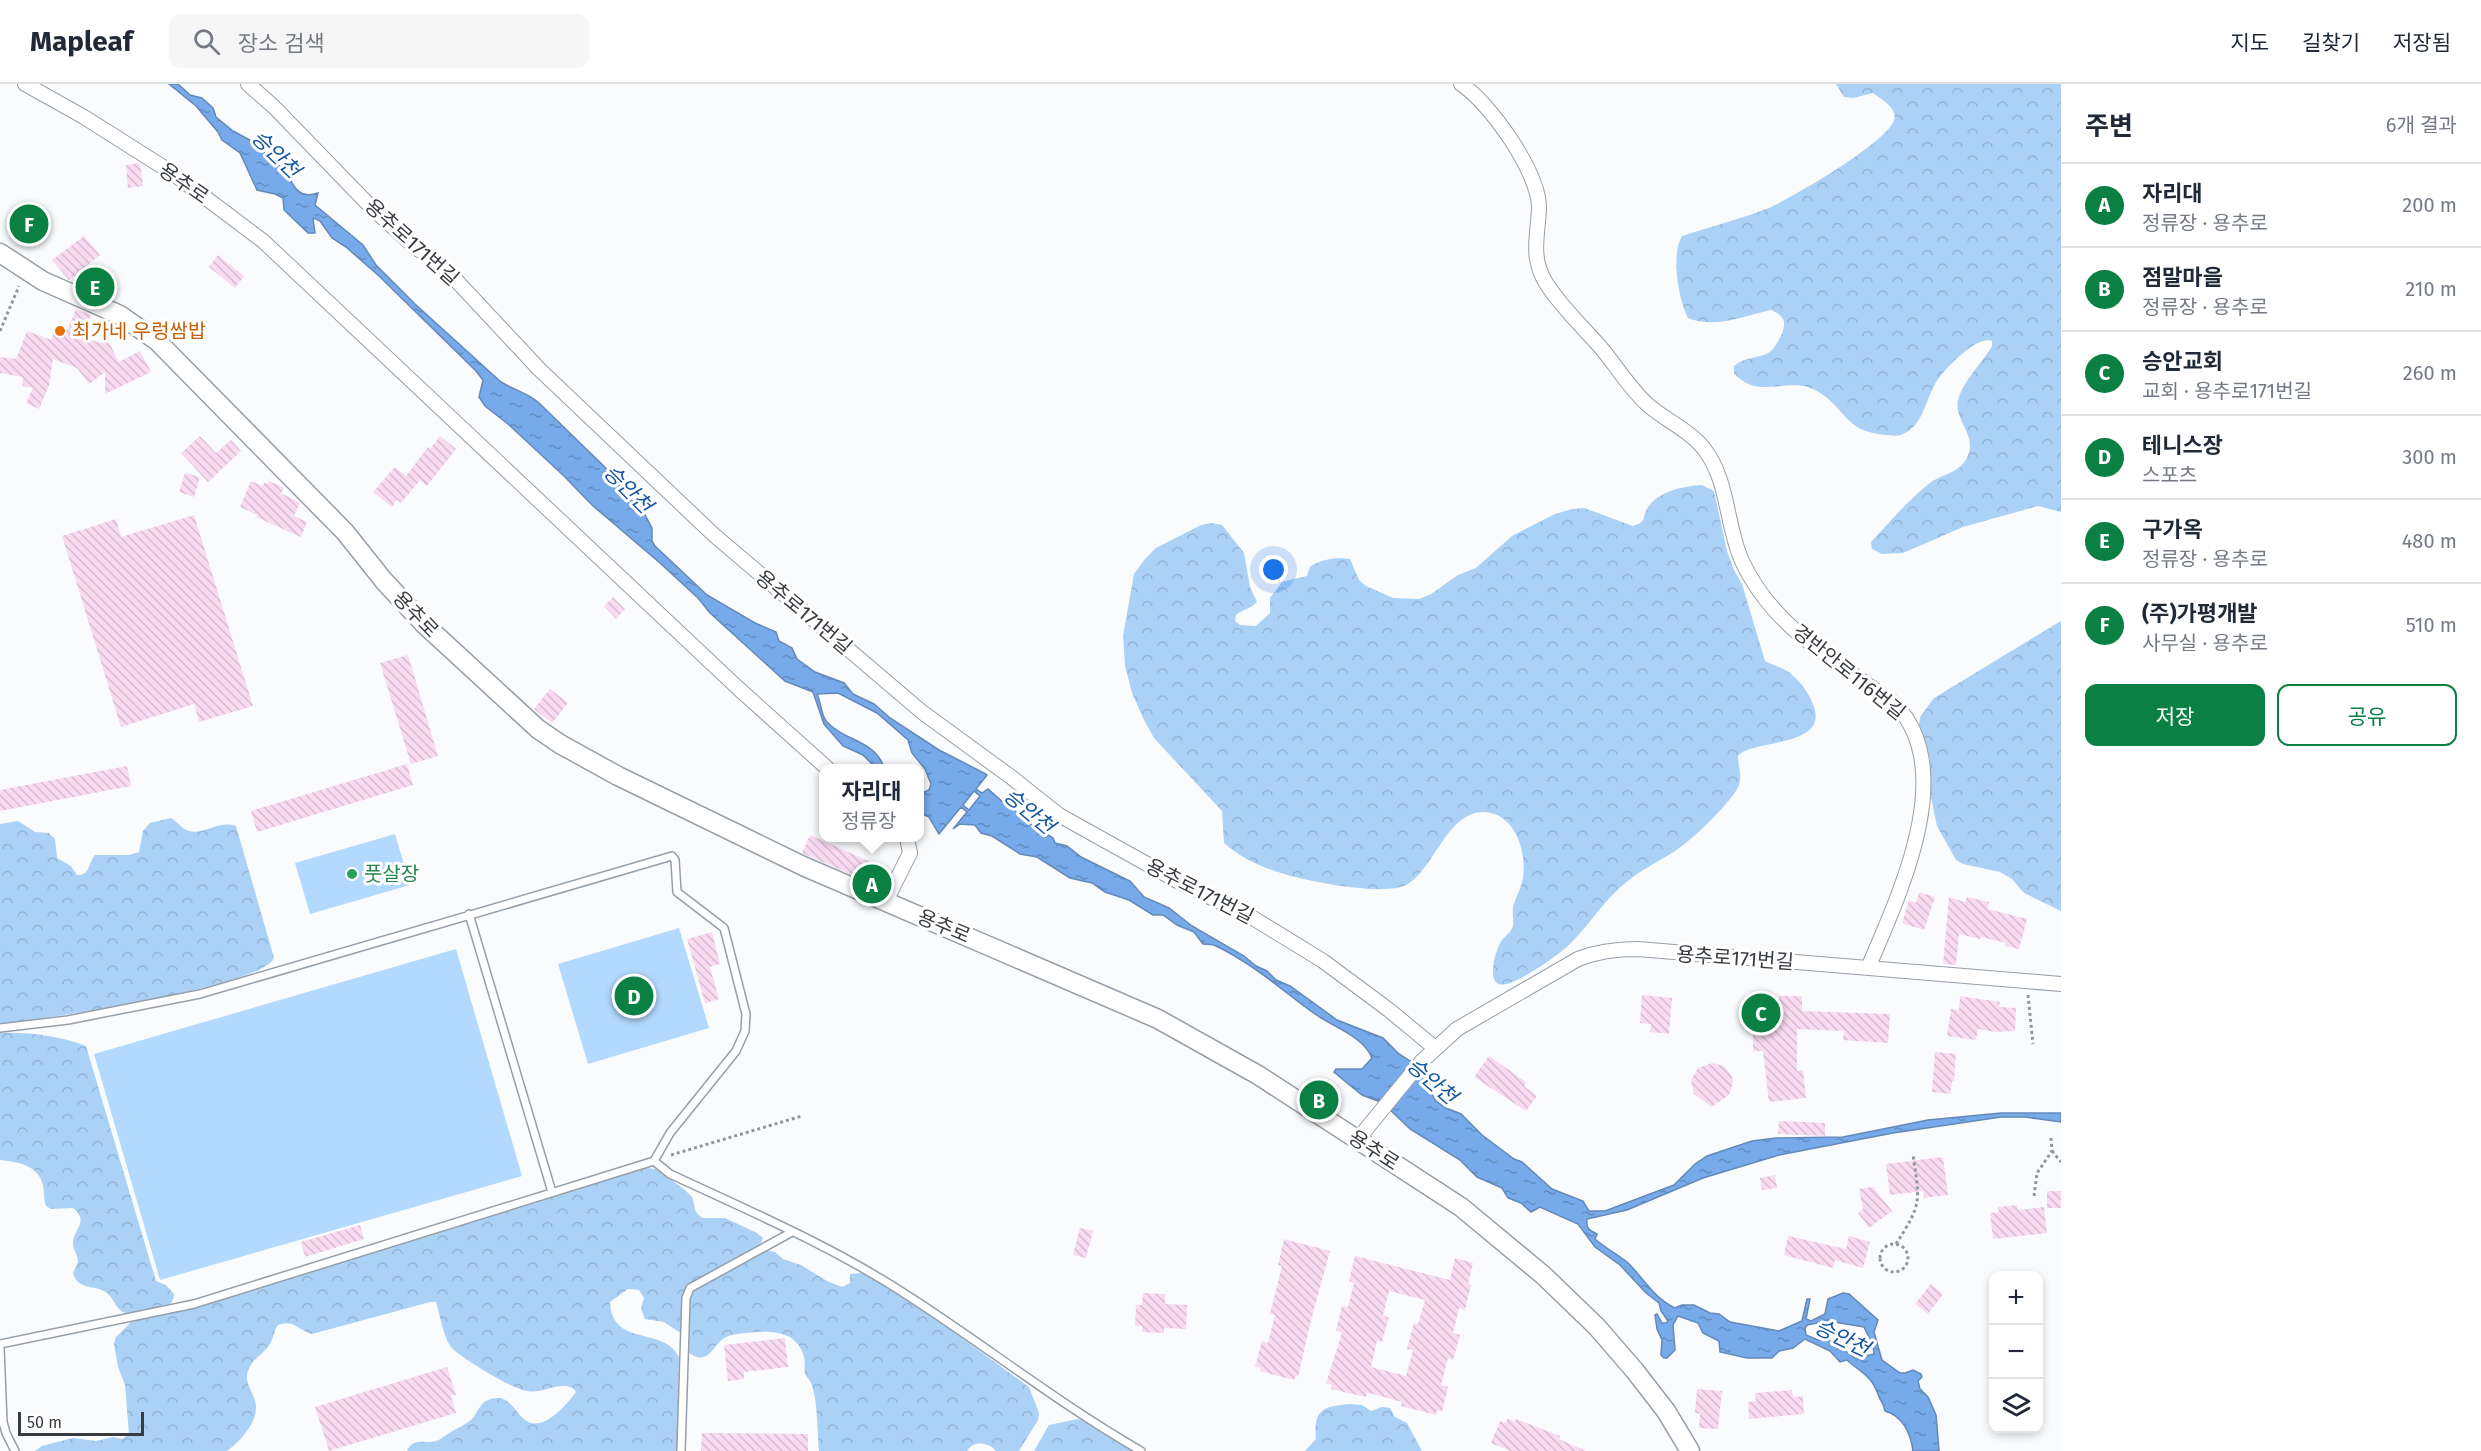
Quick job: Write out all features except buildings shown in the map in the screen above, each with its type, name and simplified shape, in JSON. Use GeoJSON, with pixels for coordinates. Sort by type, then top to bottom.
{"type":"FeatureCollection","features":[{"type":"Feature","properties":{"kind":"street","name":"용추로"},"geometry":{"type":"LineString","coordinates":[[25,84],[84,117],[174,174],[263,241],[739,689],[823,764]]}},
{"type":"Feature","properties":{"kind":"street","name":"용추로171번길"},"geometry":{"type":"LineString","coordinates":[[248,84],[416,248],[439,262],[539,369],[714,535],[922,712],[1059,815],[1181,883],[1253,918],[1323,962],[1389,1010],[1434,1048]]}},
{"type":"Feature","properties":{"kind":"street","name":"경반안로116번길"},"geometry":{"type":"LineString","coordinates":[[1461,84],[1483,104],[1502,127],[1537,191],[1539,207],[1535,256],[1546,284],[1639,396],[1703,447],[1712,460],[1720,481],[1738,550],[1752,579],[1790,627],[1807,643],[1896,705],[1908,718],[1916,734],[1923,769],[1923,801],[1900,892],[1868,968]]}},
{"type":"Feature","properties":{"kind":"street","name":"용추로"},"geometry":{"type":"LineString","coordinates":[[0,253],[25,270],[69,293],[120,315],[157,341],[345,532],[384,581],[425,625],[538,729],[618,776],[803,866],[1158,1019],[1258,1075],[1461,1206],[1551,1283],[1597,1327],[1635,1371],[1666,1411],[1690,1451]]}},
{"type":"Feature","properties":{"kind":"street"},"geometry":{"type":"LineString","coordinates":[[886,902],[910,853],[908,842]]}},
{"type":"Feature","properties":{"kind":"street","name":"용추로171번길"},"geometry":{"type":"LineString","coordinates":[[1358,1139],[1420,1062],[1457,1029],[1578,959],[1614,949],[2061,984]]}},
{"type":"Feature","properties":{"kind":"lane"},"geometry":{"type":"LineString","coordinates":[[0,1028],[68,1020],[200,994],[672,856],[675,860],[677,892],[724,928],[746,1022],[742,1040],[736,1051],[670,1132],[654,1161],[194,1305],[0,1346],[3,1422],[15,1451]]}},
{"type":"Feature","properties":{"kind":"lane"},"geometry":{"type":"LineString","coordinates":[[469,914],[552,1192]]}},
{"type":"Feature","properties":{"kind":"lane"},"geometry":{"type":"LineString","coordinates":[[654,1161],[670,1174],[856,1264],[913,1299],[1055,1398],[1141,1451]]}},
{"type":"Feature","properties":{"kind":"lane"},"geometry":{"type":"LineString","coordinates":[[681,1451],[686,1298],[690,1288],[792,1232]]}},
{"type":"Feature","properties":{"kind":"path"},"geometry":{"type":"LineString","coordinates":[[0,331],[25,270]]}},
{"type":"Feature","properties":{"kind":"path"},"geometry":{"type":"LineString","coordinates":[[2027,981],[2033,1044]]}},
{"type":"Feature","properties":{"kind":"path"},"geometry":{"type":"LineString","coordinates":[[654,1161],[802,1116]]}},
{"type":"Feature","properties":{"kind":"path"},"geometry":{"type":"LineString","coordinates":[[2050,1138],[2052,1151],[2061,1162]]}},
{"type":"Feature","properties":{"kind":"path"},"geometry":{"type":"LineString","coordinates":[[2034,1196],[2039,1169],[2048,1160],[2052,1151]]}},
{"type":"Feature","properties":{"kind":"path"},"geometry":{"type":"LineString","coordinates":[[1896,1244],[1905,1249],[1908,1262],[1902,1270],[1893,1272],[1885,1269],[1880,1257],[1884,1249],[1896,1244],[1914,1217],[1919,1200],[1913,1155]]}},
{"type":"Feature","properties":{"kind":"green space"},"geometry":{"type":"Polygon","coordinates":[[[1836,84],[2061,84],[2061,512],[2038,506],[1963,527],[1903,553],[1882,554],[1872,549],[1871,542],[1907,504],[1930,483],[1962,465],[1968,455],[1969,439],[1960,416],[1958,400],[1968,379],[1992,346],[1992,341],[1985,341],[1968,349],[1951,364],[1934,386],[1915,426],[1903,434],[1885,435],[1860,429],[1815,390],[1795,385],[1753,386],[1734,373],[1734,366],[1766,354],[1775,346],[1784,327],[1782,317],[1776,312],[1771,310],[1719,322],[1688,318],[1681,300],[1676,265],[1682,236],[1755,213],[1778,203],[1836,169],[1875,142],[1888,130],[1895,116],[1884,101],[1873,93],[1853,98],[1844,97],[1836,84]]]}},
{"type":"Feature","properties":{"kind":"green space"},"geometry":{"type":"Polygon","coordinates":[[[1702,485],[1714,491],[1727,551],[1742,584],[1765,661],[1787,671],[1801,684],[1814,707],[1815,720],[1810,730],[1800,736],[1757,747],[1738,756],[1740,776],[1738,787],[1730,799],[1699,832],[1620,887],[1560,953],[1510,983],[1503,985],[1497,983],[1494,979],[1493,968],[1500,944],[1513,926],[1513,908],[1524,868],[1517,836],[1504,819],[1484,812],[1472,814],[1461,820],[1451,830],[1418,876],[1408,884],[1397,888],[1343,886],[1275,871],[1248,860],[1224,843],[1222,811],[1154,738],[1132,693],[1125,666],[1123,636],[1134,574],[1156,548],[1201,525],[1211,523],[1222,525],[1244,553],[1250,587],[1257,602],[1236,615],[1235,621],[1240,625],[1256,626],[1270,613],[1270,598],[1282,582],[1307,576],[1310,567],[1324,560],[1350,559],[1359,580],[1366,586],[1393,598],[1419,599],[1431,594],[1458,575],[1476,568],[1512,536],[1555,514],[1584,508],[1633,526],[1642,521],[1645,512],[1657,498],[1679,488],[1702,485]]]}},
{"type":"Feature","properties":{"kind":"green space"},"geometry":{"type":"Polygon","coordinates":[[[2061,621],[2061,911],[2024,893],[2012,879],[2000,872],[1963,864],[1956,860],[1937,826],[1931,798],[1930,760],[1919,725],[1920,717],[1934,698],[2061,621]]]}},
{"type":"Feature","properties":{"kind":"green space"},"geometry":{"type":"Polygon","coordinates":[[[171,818],[183,828],[196,832],[222,825],[236,826],[274,958],[260,969],[232,980],[192,991],[101,1009],[0,1024],[0,824],[18,821],[35,832],[49,833],[55,839],[57,858],[71,866],[77,875],[81,875],[87,871],[95,855],[129,855],[139,852],[143,831],[150,823],[171,818]]]}},
{"type":"Feature","properties":{"kind":"green space"},"geometry":{"type":"Polygon","coordinates":[[[0,1033],[44,1035],[86,1046],[156,1281],[166,1285],[174,1294],[168,1306],[126,1313],[120,1310],[107,1293],[83,1285],[75,1279],[73,1273],[78,1262],[73,1243],[80,1222],[78,1213],[73,1208],[51,1209],[46,1206],[42,1182],[35,1171],[25,1165],[0,1160],[0,1033]]]}},
{"type":"Feature","properties":{"kind":"green space"},"geometry":{"type":"Polygon","coordinates":[[[646,1168],[656,1169],[685,1190],[692,1197],[696,1212],[702,1218],[725,1218],[763,1238],[760,1245],[688,1286],[683,1296],[682,1334],[664,1322],[645,1319],[641,1309],[644,1298],[639,1290],[628,1289],[610,1302],[613,1316],[619,1326],[662,1341],[672,1347],[679,1357],[677,1451],[407,1451],[414,1443],[437,1441],[467,1423],[487,1400],[502,1399],[524,1419],[531,1423],[538,1423],[553,1416],[567,1404],[576,1392],[567,1386],[527,1391],[475,1365],[451,1347],[436,1302],[430,1302],[312,1334],[292,1324],[278,1325],[271,1342],[251,1365],[247,1375],[256,1408],[255,1415],[243,1436],[227,1451],[35,1451],[42,1446],[73,1438],[96,1441],[113,1437],[122,1439],[129,1434],[125,1385],[118,1367],[114,1344],[116,1337],[132,1321],[182,1311],[646,1168]]]}},
{"type":"Feature","properties":{"kind":"green space"},"geometry":{"type":"Polygon","coordinates":[[[766,1250],[775,1252],[783,1259],[801,1265],[827,1281],[842,1287],[850,1283],[850,1274],[868,1275],[911,1301],[1029,1387],[1039,1413],[1038,1420],[1019,1451],[996,1451],[989,1446],[977,1444],[967,1451],[819,1451],[813,1390],[805,1373],[805,1359],[801,1349],[792,1339],[772,1332],[737,1334],[721,1340],[706,1356],[696,1357],[689,1353],[692,1290],[766,1250]]]}},
{"type":"Feature","properties":{"kind":"green space"},"geometry":{"type":"Polygon","coordinates":[[[1362,1405],[1371,1411],[1382,1407],[1390,1408],[1395,1417],[1407,1423],[1422,1451],[1305,1451],[1316,1439],[1316,1421],[1322,1411],[1334,1406],[1362,1405]]]}},
{"type":"Feature","properties":{"kind":"green space"},"geometry":{"type":"Polygon","coordinates":[[[1078,1419],[1084,1420],[1136,1451],[1034,1451],[1049,1425],[1078,1419]]]}},
{"type":"Feature","properties":{"kind":"shaded area","name":"풋살장"},"geometry":{"type":"Polygon","coordinates":[[[395,834],[410,885],[310,914],[295,863],[395,834]]]}},
{"type":"Feature","properties":{"kind":"shaded area"},"geometry":{"type":"Polygon","coordinates":[[[679,928],[709,1028],[588,1064],[558,964],[679,928]]]}},
{"type":"Feature","properties":{"kind":"shaded area"},"geometry":{"type":"Polygon","coordinates":[[[456,949],[522,1176],[160,1280],[94,1054],[456,949]]]}},
{"type":"Feature","properties":{"kind":"water"},"geometry":{"type":"Polygon","coordinates":[[[169,84],[178,84],[190,95],[202,98],[213,108],[216,117],[233,131],[261,146],[269,161],[286,169],[293,185],[301,193],[311,195],[318,193],[315,205],[363,245],[376,265],[415,304],[501,382],[539,403],[617,479],[626,499],[638,502],[652,528],[652,541],[655,546],[707,595],[755,623],[776,632],[779,641],[792,648],[797,659],[815,672],[844,683],[853,694],[874,704],[890,718],[939,750],[986,774],[976,789],[982,793],[988,789],[1004,803],[1010,805],[1023,819],[1053,838],[1055,843],[1067,846],[1081,857],[1130,881],[1144,897],[1169,908],[1192,926],[1244,956],[1276,980],[1290,986],[1337,1020],[1383,1038],[1399,1054],[1429,1073],[1431,1093],[1436,1101],[1461,1114],[1482,1135],[1514,1159],[1522,1162],[1552,1189],[1583,1201],[1589,1211],[1605,1211],[1674,1185],[1695,1164],[1707,1156],[1752,1141],[1776,1138],[1843,1137],[1928,1120],[2001,1113],[2061,1113],[2061,1122],[2025,1117],[2001,1117],[1893,1133],[1779,1155],[1703,1178],[1627,1210],[1587,1219],[1589,1229],[1597,1234],[1595,1239],[1627,1262],[1660,1299],[1675,1308],[1682,1305],[1694,1305],[1710,1313],[1719,1314],[1730,1322],[1779,1331],[1802,1321],[1807,1299],[1810,1299],[1806,1319],[1811,1321],[1825,1314],[1828,1299],[1843,1293],[1849,1294],[1878,1320],[1874,1332],[1882,1360],[1900,1373],[1913,1370],[1921,1374],[1922,1377],[1918,1381],[1920,1389],[1928,1397],[1936,1415],[1939,1451],[1913,1451],[1905,1427],[1897,1417],[1885,1411],[1869,1378],[1847,1360],[1840,1362],[1830,1351],[1805,1339],[1793,1348],[1779,1351],[1772,1358],[1747,1358],[1720,1352],[1719,1341],[1703,1333],[1698,1323],[1678,1316],[1673,1325],[1675,1350],[1664,1358],[1661,1355],[1662,1340],[1657,1329],[1655,1315],[1657,1314],[1662,1323],[1668,1321],[1659,1303],[1646,1293],[1620,1265],[1595,1247],[1578,1224],[1540,1207],[1531,1212],[1521,1203],[1508,1198],[1502,1188],[1477,1177],[1460,1160],[1410,1129],[1383,1103],[1362,1095],[1334,1072],[1336,1069],[1362,1069],[1372,1058],[1368,1050],[1355,1038],[1315,1014],[1242,961],[1214,945],[1203,944],[1194,932],[1177,925],[1163,915],[1153,915],[1129,900],[1105,892],[1092,883],[1070,878],[1037,857],[1020,854],[992,836],[981,833],[975,825],[960,824],[953,829],[967,812],[961,807],[939,834],[929,817],[924,815],[924,792],[929,790],[931,784],[924,764],[921,764],[912,753],[908,740],[877,713],[838,693],[817,694],[826,721],[841,733],[867,746],[882,764],[872,764],[863,755],[843,746],[824,724],[813,692],[785,681],[710,613],[698,598],[660,563],[592,505],[508,424],[485,406],[479,397],[483,380],[476,371],[379,276],[346,247],[332,238],[320,221],[313,219],[315,233],[308,233],[284,210],[283,198],[257,190],[240,153],[222,140],[196,106],[169,84]],[[974,791],[963,805],[969,810],[980,796],[974,791]],[[1828,1321],[1807,1325],[1805,1328],[1806,1335],[1818,1340],[1840,1341],[1843,1349],[1855,1358],[1874,1354],[1873,1346],[1864,1327],[1828,1321]]]}},
{"type":"Feature","properties":{"kind":"place","name":"(주)가평개발"},"geometry":{"type":"Point","coordinates":[29,224]}},
{"type":"Feature","properties":{"kind":"place","name":"구가옥"},"geometry":{"type":"Point","coordinates":[95,287]}},
{"type":"Feature","properties":{"kind":"place","name":"최가네 우렁쌈밥"},"geometry":{"type":"Point","coordinates":[60,331]}},
{"type":"Feature","properties":{"kind":"place","name":"풋살장"},"geometry":{"type":"Point","coordinates":[352,874]}},
{"type":"Feature","properties":{"kind":"place","name":"자리대"},"geometry":{"type":"Point","coordinates":[872,884]}},
{"type":"Feature","properties":{"kind":"place","name":"테니스장"},"geometry":{"type":"Point","coordinates":[634,996]}},
{"type":"Feature","properties":{"kind":"place","name":"승안교회"},"geometry":{"type":"Point","coordinates":[1761,1013]}},
{"type":"Feature","properties":{"kind":"place","name":"점말마을"},"geometry":{"type":"Point","coordinates":[1319,1100]}},
{"type":"Feature","properties":{"kind":"water label","name":"승안천"},"geometry":{"type":"Point","coordinates":[276,154]}},
{"type":"Feature","properties":{"kind":"water label","name":"승안천"},"geometry":{"type":"Point","coordinates":[628,489]}},
{"type":"Feature","properties":{"kind":"water label","name":"승안천"},"geometry":{"type":"Point","coordinates":[1029,811]}},
{"type":"Feature","properties":{"kind":"water label","name":"승안천"},"geometry":{"type":"Point","coordinates":[1432,1081]}},
{"type":"Feature","properties":{"kind":"water label","name":"승안천"},"geometry":{"type":"Point","coordinates":[1842,1338]}}]}
